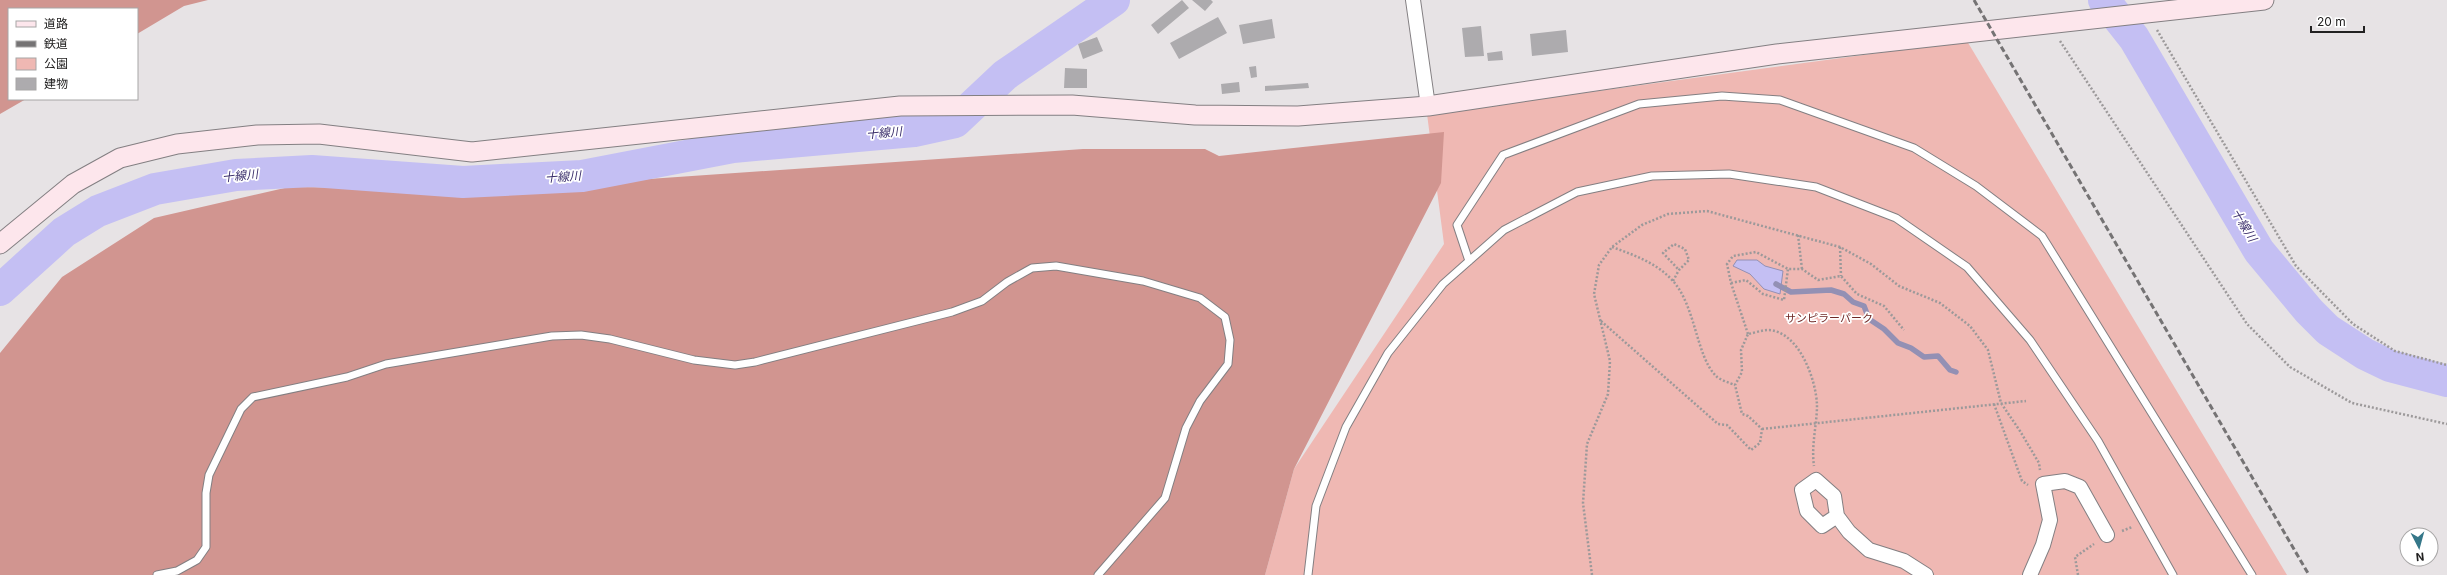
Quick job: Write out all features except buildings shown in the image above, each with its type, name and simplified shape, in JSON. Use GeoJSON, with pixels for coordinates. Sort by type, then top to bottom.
{"type":"FeatureCollection","features":[{"type":"Feature","properties":{"kind":"street"},"geometry":{"type":"LineString","coordinates":[[1413,0],[1428,106]]}},
{"type":"Feature","properties":{"kind":"street"},"geometry":{"type":"LineString","coordinates":[[0,244],[73,184],[120,158],[177,144],[257,135],[319,134],[472,152],[900,106],[1072,105],[1195,115],[1298,116],[1428,106],[1777,54],[2264,0]]}},
{"type":"Feature","properties":{"kind":"street"},"geometry":{"type":"LineString","coordinates":[[1837,516],[1822,526],[1807,511],[1802,490],[1816,480],[1834,496],[1837,516],[1849,532],[1869,550],[1904,561],[1926,575]]}},
{"type":"Feature","properties":{"kind":"street"},"geometry":{"type":"LineString","coordinates":[[2030,575],[2043,545],[2050,520],[2043,484],[2065,481],[2080,487],[2107,535]]}},
{"type":"Feature","properties":{"kind":"lane"},"geometry":{"type":"LineString","coordinates":[[1469,261],[1457,225],[1503,155],[1638,104],[1722,96],[1780,100],[1914,148],[1976,186],[2042,236],[2252,575]]}},
{"type":"Feature","properties":{"kind":"lane"},"geometry":{"type":"LineString","coordinates":[[1308,575],[1316,506],[1346,427],[1388,353],[1443,284],[1504,230],[1577,192],[1652,176],[1730,174],[1816,187],[1896,218],[1967,267],[2030,340],[2098,440],[2173,575]]}},
{"type":"Feature","properties":{"kind":"lane"},"geometry":{"type":"LineString","coordinates":[[157,575],[177,571],[197,560],[206,547],[206,493],[209,475],[242,409],[253,398],[347,378],[386,364],[552,336],[581,334],[610,339],[694,360],[735,365],[755,362],[952,312],[982,301],[1007,282],[1032,268],[1056,266],[1142,281],[1200,298],[1226,317],[1230,340],[1228,364],[1200,401],[1186,428],[1165,498],[1098,575]]}},
{"type":"Feature","properties":{"kind":"path"},"geometry":{"type":"LineString","coordinates":[[2146,13],[2296,266],[2353,324],[2395,351],[2447,365]]}},
{"type":"Feature","properties":{"kind":"path"},"geometry":{"type":"LineString","coordinates":[[2048,23],[2247,324],[2290,367],[2352,404],[2447,424]]}},
{"type":"Feature","properties":{"kind":"path"},"geometry":{"type":"LineString","coordinates":[[1592,575],[1583,503],[1587,444],[1608,394],[1610,361],[1594,294],[1599,266],[1612,247],[1642,225],[1668,214],[1707,212],[1751,225],[1798,235],[1840,247],[1871,264],[1899,286],[1940,303],[1970,326],[1988,350],[2001,403],[2039,463],[2043,484],[2029,486],[2022,480],[1994,404]]}},
{"type":"Feature","properties":{"kind":"path"},"geometry":{"type":"LineString","coordinates":[[1798,235],[1802,269]]}},
{"type":"Feature","properties":{"kind":"path"},"geometry":{"type":"LineString","coordinates":[[1673,281],[1689,260],[1684,249],[1674,244],[1663,253],[1680,270]]}},
{"type":"Feature","properties":{"kind":"path"},"geometry":{"type":"LineString","coordinates":[[1612,247],[1654,264],[1673,281],[1686,302],[1704,354],[1716,376],[1735,385]]}},
{"type":"Feature","properties":{"kind":"path"},"geometry":{"type":"LineString","coordinates":[[1840,247],[1841,276],[1857,294],[1884,306],[1904,330]]}},
{"type":"Feature","properties":{"kind":"path"},"geometry":{"type":"LineString","coordinates":[[1841,276],[1818,280],[1802,269],[1788,269],[1756,252],[1733,256],[1728,264],[1731,283],[1748,334],[1741,350],[1742,372],[1735,385],[1742,414],[1748,416],[1762,429],[2026,401]]}},
{"type":"Feature","properties":{"kind":"path"},"geometry":{"type":"LineString","coordinates":[[1731,283],[1746,280],[1762,294],[1784,300],[1788,269]]}},
{"type":"Feature","properties":{"kind":"path"},"geometry":{"type":"LineString","coordinates":[[1601,320],[1718,424],[1726,424],[1751,450],[1760,443],[1762,429]]}},
{"type":"Feature","properties":{"kind":"path"},"geometry":{"type":"LineString","coordinates":[[1748,334],[1770,330],[1788,338],[1804,358],[1812,380],[1817,404],[1813,444],[1816,480]]}},
{"type":"Feature","properties":{"kind":"green space","name":"サンピラーパーク"},"geometry":{"type":"Polygon","coordinates":[[[1967,41],[2287,575],[1265,575],[1294,469],[1444,244],[1427,114],[1967,41]]]}},
{"type":"Feature","properties":{"kind":"shaded area"},"geometry":{"type":"Polygon","coordinates":[[[0,0],[208,0],[184,6],[138,33],[138,8],[8,8],[8,100],[24,100],[0,114],[0,0]]]}},
{"type":"Feature","properties":{"kind":"shaded area"},"geometry":{"type":"Polygon","coordinates":[[[1444,132],[1441,183],[1294,469],[1265,575],[0,575],[0,353],[62,277],[154,218],[289,187],[505,189],[1083,149],[1205,149],[1219,156],[1444,132]]]}},
{"type":"Feature","properties":{"kind":"shaded area"},"geometry":{"type":"Polygon","coordinates":[[[1737,260],[1757,260],[1765,266],[1783,271],[1780,294],[1764,289],[1750,274],[1733,266],[1737,260]]]}},
{"type":"Feature","properties":{"kind":"waterway","name":"十線川"},"geometry":{"type":"LineString","coordinates":[[0,290],[64,232],[98,211],[155,189],[236,175],[312,171],[463,182],[582,176],[733,147],[914,131],[955,122],[1005,75],[1114,0]]}},
{"type":"Feature","properties":{"kind":"waterway","name":"十線川"},"geometry":{"type":"LineString","coordinates":[[2104,0],[2134,38],[2259,251],[2309,311],[2328,330],[2365,354],[2390,366],[2447,381]]}},
{"type":"Feature","properties":{"kind":"waterway"},"geometry":{"type":"LineString","coordinates":[[1776,284],[1791,292],[1831,290],[1844,294],[1853,302],[1864,306],[1869,319],[1884,329],[1898,343],[1911,348],[1924,357],[1938,356],[1950,370],[1956,372]]}},
{"type":"Feature","properties":{"kind":"railway"},"geometry":{"type":"LineString","coordinates":[[1974,0],[2309,575]]}}]}
